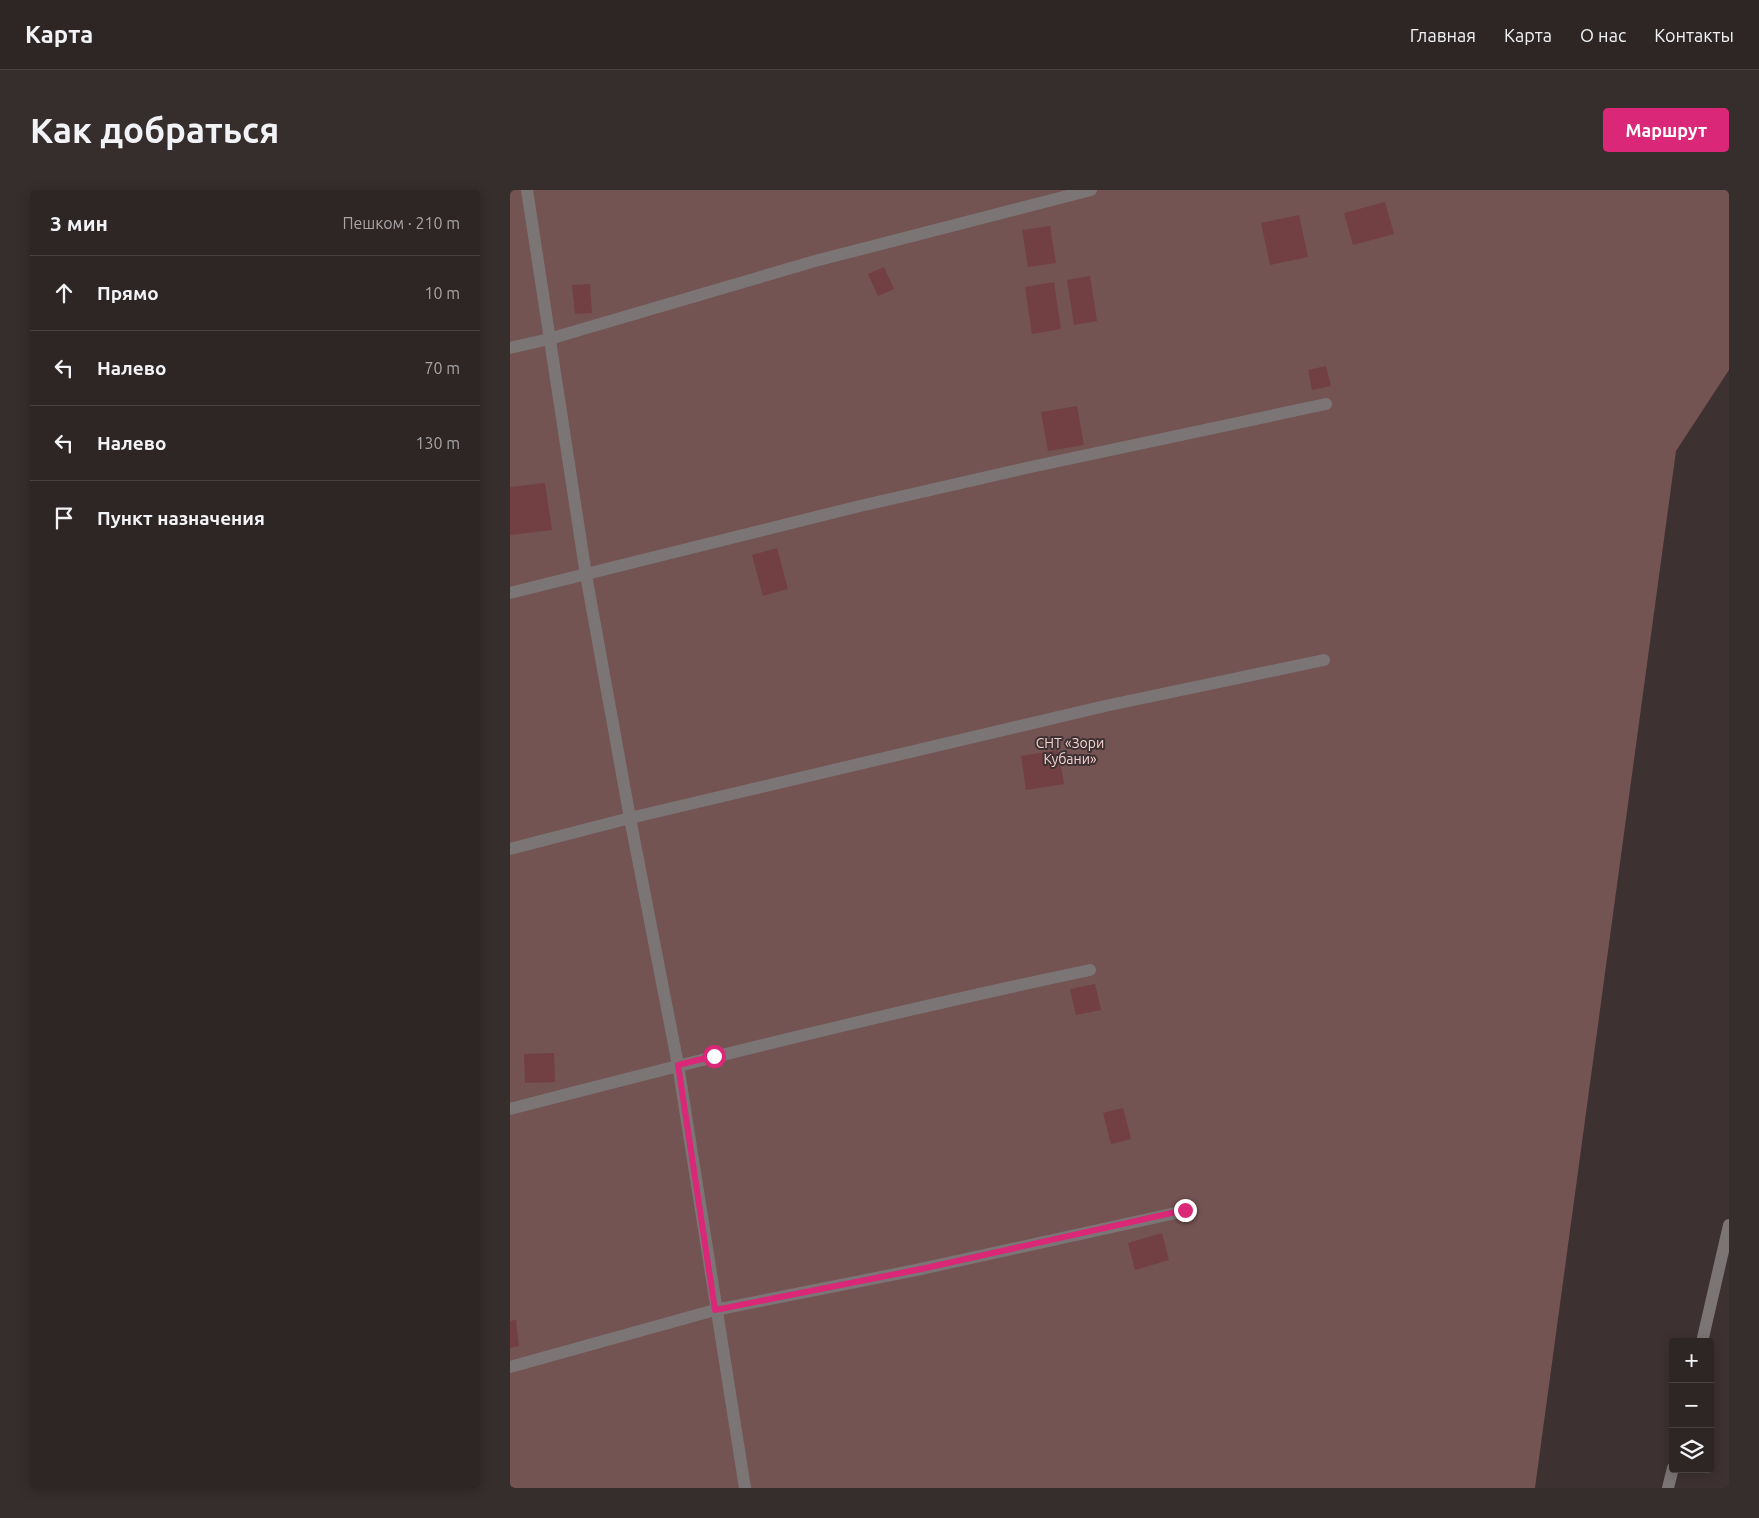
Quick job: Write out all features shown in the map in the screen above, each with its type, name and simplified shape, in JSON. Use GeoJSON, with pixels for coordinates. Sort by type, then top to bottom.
{"type":"FeatureCollection","features":[{"type":"Feature","properties":{"kind":"street"},"geometry":{"type":"LineString","coordinates":[[527,190],[586,575],[630,818],[678,1065],[715,1310],[745,1488]]}},
{"type":"Feature","properties":{"kind":"street"},"geometry":{"type":"LineString","coordinates":[[510,348],[549,340],[815,261],[1091,190]]}},
{"type":"Feature","properties":{"kind":"street"},"geometry":{"type":"LineString","coordinates":[[510,593],[860,506],[1026,468],[1326,404]]}},
{"type":"Feature","properties":{"kind":"street"},"geometry":{"type":"LineString","coordinates":[[510,849],[630,818],[1105,706],[1324,660]]}},
{"type":"Feature","properties":{"kind":"street"},"geometry":{"type":"LineString","coordinates":[[510,1109],[678,1065],[953,999],[1090,970]]}},
{"type":"Feature","properties":{"kind":"street"},"geometry":{"type":"LineString","coordinates":[[510,1367],[715,1310],[921,1269],[1185,1210]]}},
{"type":"Feature","properties":{"kind":"street"},"geometry":{"type":"LineString","coordinates":[[1703,1338],[1729,1225]]}},
{"type":"Feature","properties":{"kind":"street"},"geometry":{"type":"LineString","coordinates":[[1668,1488],[1672,1473]]}},
{"type":"Feature","properties":{"kind":"green space","name":"СНТ «Зори Кубани»"},"geometry":{"type":"Polygon","coordinates":[[[510,190],[1729,190],[1729,370],[1676,451],[1535,1488],[510,1488],[510,190]]]}},
{"type":"Feature","properties":{"kind":"building"},"geometry":{"type":"Polygon","coordinates":[[[1385,202],[1394,234],[1353,245],[1344,213],[1385,202]]]}},
{"type":"Feature","properties":{"kind":"building"},"geometry":{"type":"Polygon","coordinates":[[[1299,215],[1308,257],[1270,265],[1261,223],[1299,215]]]}},
{"type":"Feature","properties":{"kind":"building"},"geometry":{"type":"Polygon","coordinates":[[[1050,226],[1056,263],[1028,267],[1022,230],[1050,226]]]}},
{"type":"Feature","properties":{"kind":"building"},"geometry":{"type":"Polygon","coordinates":[[[884,267],[894,289],[878,296],[868,274],[884,267]]]}},
{"type":"Feature","properties":{"kind":"building"},"geometry":{"type":"Polygon","coordinates":[[[1090,276],[1097,321],[1074,325],[1067,280],[1090,276]]]}},
{"type":"Feature","properties":{"kind":"building"},"geometry":{"type":"Polygon","coordinates":[[[1054,282],[1061,329],[1032,334],[1025,287],[1054,282]]]}},
{"type":"Feature","properties":{"kind":"building"},"geometry":{"type":"Polygon","coordinates":[[[590,284],[592,313],[575,314],[572,285],[590,284]]]}},
{"type":"Feature","properties":{"kind":"building"},"geometry":{"type":"Polygon","coordinates":[[[1326,366],[1331,386],[1312,390],[1308,370],[1326,366]]]}},
{"type":"Feature","properties":{"kind":"building"},"geometry":{"type":"Polygon","coordinates":[[[1077,406],[1084,445],[1048,451],[1041,412],[1077,406]]]}},
{"type":"Feature","properties":{"kind":"building"},"geometry":{"type":"Polygon","coordinates":[[[545,483],[552,530],[510,535],[510,487],[545,483]]]}},
{"type":"Feature","properties":{"kind":"building"},"geometry":{"type":"Polygon","coordinates":[[[777,548],[788,589],[763,596],[752,555],[777,548]]]}},
{"type":"Feature","properties":{"kind":"building"},"geometry":{"type":"Polygon","coordinates":[[[1058,750],[1064,784],[1026,790],[1021,756],[1058,750]]]}},
{"type":"Feature","properties":{"kind":"building"},"geometry":{"type":"Polygon","coordinates":[[[1095,984],[1101,1010],[1076,1015],[1070,989],[1095,984]]]}},
{"type":"Feature","properties":{"kind":"building"},"geometry":{"type":"Polygon","coordinates":[[[554,1053],[555,1082],[525,1083],[524,1054],[554,1053]]]}},
{"type":"Feature","properties":{"kind":"building"},"geometry":{"type":"Polygon","coordinates":[[[1123,1108],[1131,1139],[1111,1144],[1103,1113],[1123,1108]]]}},
{"type":"Feature","properties":{"kind":"building"},"geometry":{"type":"Polygon","coordinates":[[[1162,1233],[1169,1260],[1135,1270],[1128,1243],[1162,1233]]]}},
{"type":"Feature","properties":{"kind":"building"},"geometry":{"type":"Polygon","coordinates":[[[516,1320],[519,1346],[510,1348],[510,1321],[516,1320]]]}},
{"type":"Feature","properties":{"kind":"route"},"geometry":{"type":"LineString","coordinates":[[714,1056],[678,1065],[715,1310],[921,1269],[1185,1210]]}}]}
